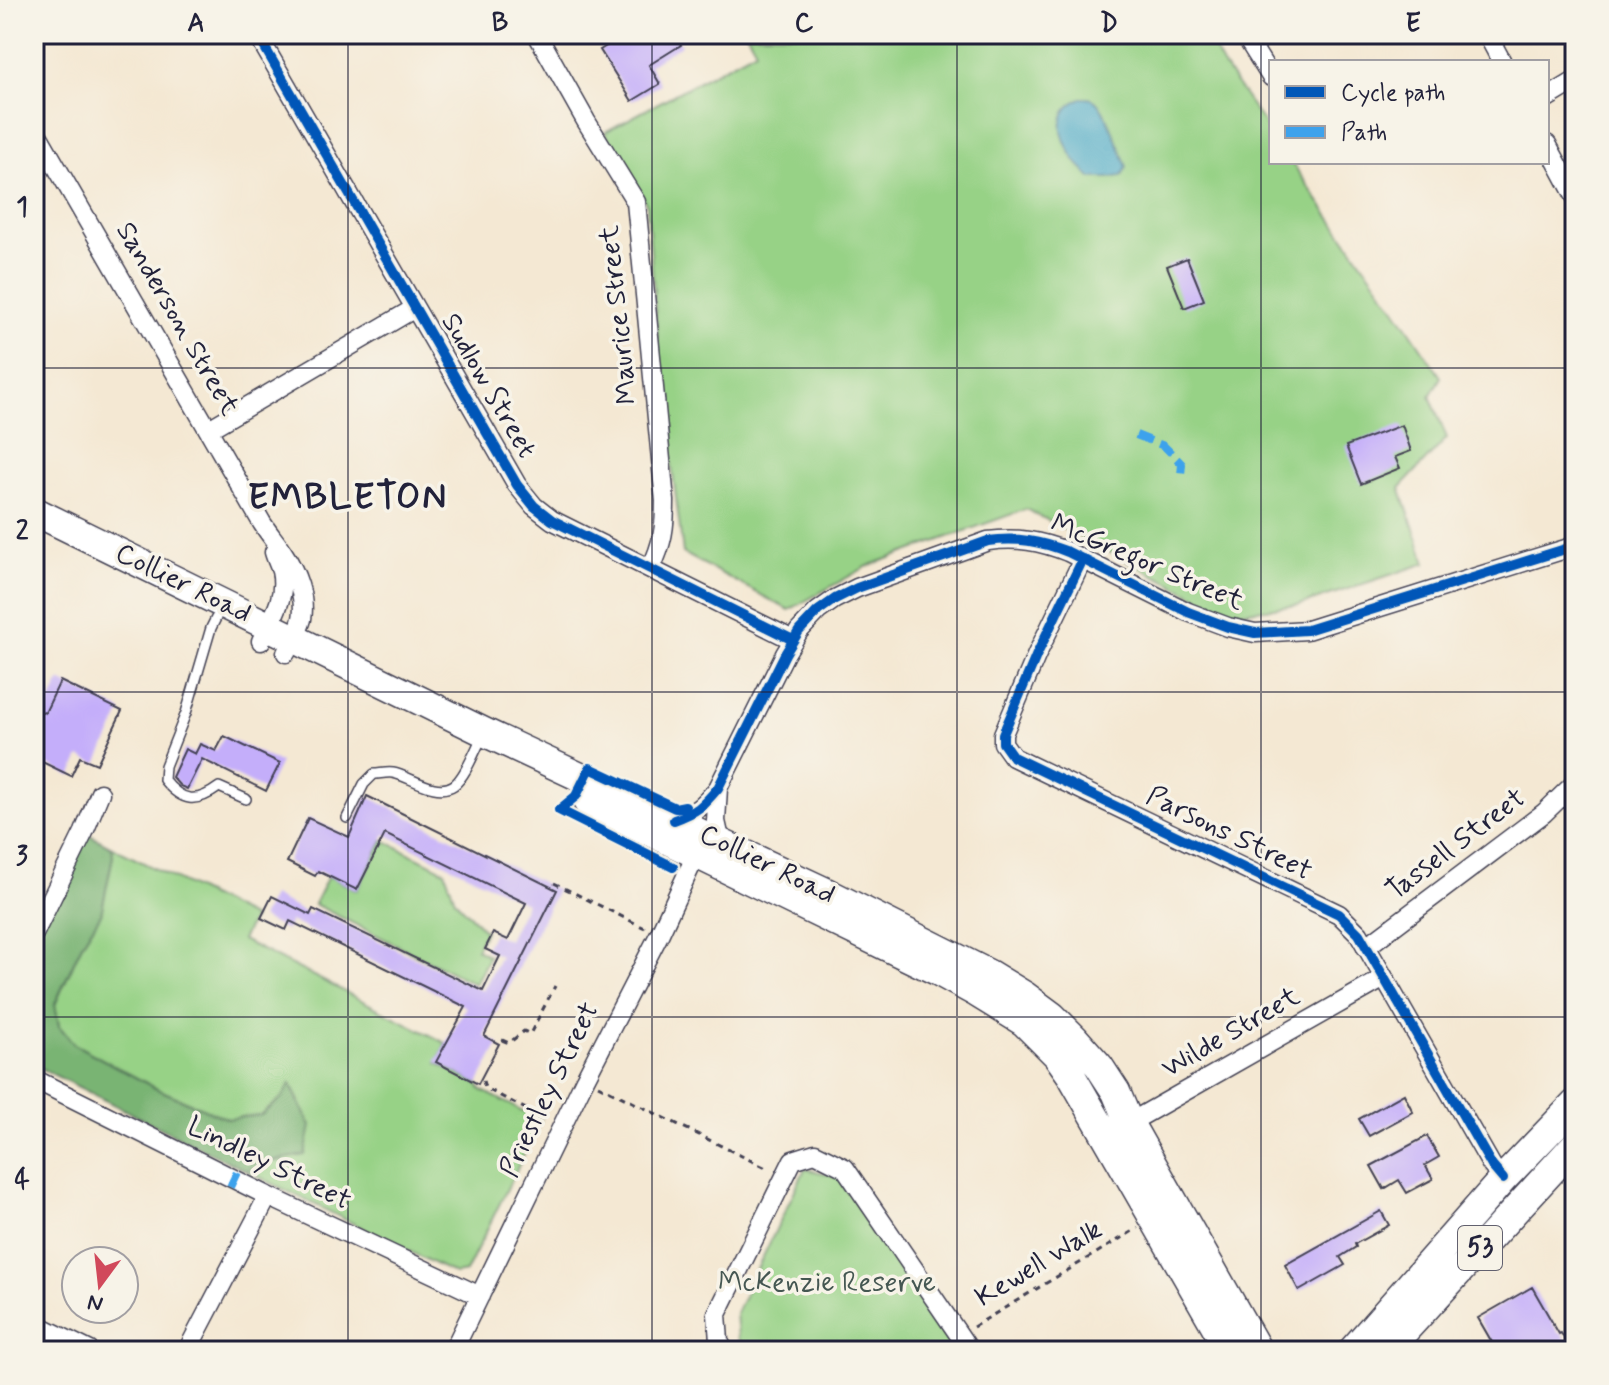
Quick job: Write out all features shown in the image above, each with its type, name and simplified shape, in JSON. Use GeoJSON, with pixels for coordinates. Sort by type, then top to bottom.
{"type":"FeatureCollection","features":[{"type":"Feature","properties":{"kind":"main road","name":"Collier Road"},"geometry":{"type":"LineString","coordinates":[[34,511],[277,639],[480,739],[708,849],[941,949],[1025,996],[1052,1016],[1099,1066],[1116,1092],[1119,1131],[1230,1351]]}},
{"type":"Feature","properties":{"kind":"main road","name":"Collier Road"},"geometry":{"type":"LineString","coordinates":[[34,527],[216,618],[277,639]]}},
{"type":"Feature","properties":{"kind":"main road","name":"Collier Road"},"geometry":{"type":"LineString","coordinates":[[480,739],[674,820],[708,849]]}},
{"type":"Feature","properties":{"kind":"main road","name":"53"},"geometry":{"type":"LineString","coordinates":[[1352,1351],[1503,1179],[1575,1104]]}},
{"type":"Feature","properties":{"kind":"main road","name":"Collier Road"},"geometry":{"type":"LineString","coordinates":[[1119,1131],[1258,1351]]}},
{"type":"Feature","properties":{"kind":"main road","name":"53"},"geometry":{"type":"LineString","coordinates":[[1386,1351],[1575,1145]]}},
{"type":"Feature","properties":{"kind":"street","name":"Sudlow Street"},"geometry":{"type":"LineString","coordinates":[[257,34],[517,485],[534,506],[552,520],[793,640]]}},
{"type":"Feature","properties":{"kind":"street"},"geometry":{"type":"LineString","coordinates":[[1244,34],[1269,74]]}},
{"type":"Feature","properties":{"kind":"street"},"geometry":{"type":"LineString","coordinates":[[1487,34],[1501,60]]}},
{"type":"Feature","properties":{"kind":"street","name":"Maurice Street"},"geometry":{"type":"LineString","coordinates":[[539,35],[586,121],[636,202],[665,501],[662,542],[651,568]]}},
{"type":"Feature","properties":{"kind":"street"},"geometry":{"type":"LineString","coordinates":[[1549,97],[1575,81]]}},
{"type":"Feature","properties":{"kind":"street","name":"Sanderson Street"},"geometry":{"type":"LineString","coordinates":[[34,128],[40,154],[209,429],[271,538],[283,551],[300,588],[303,606],[301,621],[277,639]]}},
{"type":"Feature","properties":{"kind":"street"},"geometry":{"type":"LineString","coordinates":[[1549,148],[1575,196]]}},
{"type":"Feature","properties":{"kind":"street"},"geometry":{"type":"LineString","coordinates":[[209,429],[415,308]]}},
{"type":"Feature","properties":{"kind":"street","name":"Sanderson Street"},"geometry":{"type":"LineString","coordinates":[[271,538],[281,571],[283,591],[277,639]]}},
{"type":"Feature","properties":{"kind":"street","name":"McGregor Street"},"geometry":{"type":"LineString","coordinates":[[674,820],[704,805],[718,788],[793,640],[818,611],[857,588],[988,541],[1010,538],[1047,544],[1188,612],[1255,633],[1307,630],[1575,546]]}},
{"type":"Feature","properties":{"kind":"street","name":"Parsons Street"},"geometry":{"type":"LineString","coordinates":[[1083,559],[1037,654],[1003,734],[1003,743],[1013,757],[1339,914],[1359,934],[1492,1166],[1503,1179]]}},
{"type":"Feature","properties":{"kind":"street","name":"Tassell Street"},"geometry":{"type":"LineString","coordinates":[[1366,947],[1544,813],[1575,783]]}},
{"type":"Feature","properties":{"kind":"street","name":"McGregor Street"},"geometry":{"type":"LineString","coordinates":[[708,849],[716,821],[718,788]]}},
{"type":"Feature","properties":{"kind":"street"},"geometry":{"type":"LineString","coordinates":[[34,934],[100,793]]}},
{"type":"Feature","properties":{"kind":"street","name":"Priestley Street"},"geometry":{"type":"LineString","coordinates":[[453,1351],[585,1079],[659,935],[708,849]]}},
{"type":"Feature","properties":{"kind":"street","name":"Wilde Street"},"geometry":{"type":"LineString","coordinates":[[1119,1131],[1384,978]]}},
{"type":"Feature","properties":{"kind":"street","name":"Lindley Street"},"geometry":{"type":"LineString","coordinates":[[34,1079],[268,1196],[480,1296]]}},
{"type":"Feature","properties":{"kind":"street"},"geometry":{"type":"LineString","coordinates":[[724,1351],[719,1341],[717,1314],[793,1160],[815,1153],[845,1168],[964,1343]]}},
{"type":"Feature","properties":{"kind":"street"},"geometry":{"type":"LineString","coordinates":[[187,1351],[268,1196]]}},
{"type":"Feature","properties":{"kind":"street"},"geometry":{"type":"LineString","coordinates":[[34,1323],[90,1351]]}},
{"type":"Feature","properties":{"kind":"lane"},"geometry":{"type":"LineString","coordinates":[[216,618],[186,713],[165,766],[164,780],[176,794],[188,798],[206,796],[219,787],[246,799]]}},
{"type":"Feature","properties":{"kind":"lane"},"geometry":{"type":"LineString","coordinates":[[347,818],[364,784],[374,774],[392,773],[425,786],[453,786],[463,775],[480,739]]}},
{"type":"Feature","properties":{"kind":"path"},"geometry":{"type":"LineString","coordinates":[[554,883],[659,935]]}},
{"type":"Feature","properties":{"kind":"path"},"geometry":{"type":"LineString","coordinates":[[502,1040],[509,1043],[524,1031],[530,1034],[555,986]]}},
{"type":"Feature","properties":{"kind":"path"},"geometry":{"type":"LineString","coordinates":[[585,1079],[785,1177]]}},
{"type":"Feature","properties":{"kind":"path"},"geometry":{"type":"LineString","coordinates":[[483,1081],[485,1088],[545,1119]]}},
{"type":"Feature","properties":{"kind":"green space"},"geometry":{"type":"Polygon","coordinates":[[[747,34],[1206,34],[1223,65],[1269,130],[1269,164],[1292,164],[1441,377],[1430,396],[1447,438],[1400,488],[1426,563],[1300,605],[1229,613],[1026,509],[868,566],[789,610],[683,553],[661,381],[647,205],[605,132],[756,50],[747,34]]]}},
{"type":"Feature","properties":{"kind":"green space"},"geometry":{"type":"Polygon","coordinates":[[[84,832],[112,847],[113,856],[101,914],[82,944],[55,1004],[59,1026],[74,1044],[157,1089],[228,1119],[261,1115],[282,1098],[290,1084],[311,1126],[305,1155],[255,1164],[247,1171],[34,1065],[34,934],[84,832]]]}},
{"type":"Feature","properties":{"kind":"green space"},"geometry":{"type":"Polygon","coordinates":[[[383,840],[445,871],[455,900],[485,931],[476,949],[489,956],[475,984],[314,904],[328,876],[357,890],[383,840]]]}},
{"type":"Feature","properties":{"kind":"green space"},"geometry":{"type":"Polygon","coordinates":[[[112,847],[253,918],[242,940],[446,1043],[437,1063],[478,1084],[481,1090],[541,1120],[466,1272],[455,1274],[247,1171],[254,1164],[284,1160],[311,1126],[291,1085],[282,1098],[261,1115],[228,1119],[157,1089],[74,1044],[59,1026],[55,1005],[82,944],[101,914],[113,856],[112,847]]]}},
{"type":"Feature","properties":{"kind":"green space","name":"McKenzie Reserve"},"geometry":{"type":"Polygon","coordinates":[[[805,1169],[838,1176],[955,1351],[746,1351],[738,1338],[736,1313],[805,1169]]]}},
{"type":"Feature","properties":{"kind":"water"},"geometry":{"type":"Polygon","coordinates":[[[1081,98],[1094,100],[1108,120],[1127,167],[1122,176],[1091,178],[1067,147],[1062,119],[1069,106],[1081,98]]]}},
{"type":"Feature","properties":{"kind":"building"},"geometry":{"type":"Polygon","coordinates":[[[626,34],[674,34],[681,45],[649,65],[660,84],[632,101],[600,50],[626,34]]]}},
{"type":"Feature","properties":{"kind":"building"},"geometry":{"type":"Polygon","coordinates":[[[1187,258],[1204,300],[1184,308],[1167,266],[1187,258]]]}},
{"type":"Feature","properties":{"kind":"building"},"geometry":{"type":"Polygon","coordinates":[[[1402,425],[1411,451],[1395,457],[1400,468],[1361,484],[1346,446],[1402,425]]]}},
{"type":"Feature","properties":{"kind":"building"},"geometry":{"type":"Polygon","coordinates":[[[60,681],[122,711],[97,764],[80,757],[71,776],[34,758],[34,708],[45,713],[60,681]]]}},
{"type":"Feature","properties":{"kind":"building"},"geometry":{"type":"Polygon","coordinates":[[[224,736],[280,763],[266,791],[202,759],[187,789],[172,777],[185,749],[195,754],[200,744],[216,751],[224,736]]]}},
{"type":"Feature","properties":{"kind":"building"},"geometry":{"type":"Polygon","coordinates":[[[367,796],[557,890],[484,1036],[499,1044],[478,1084],[436,1062],[466,1007],[290,921],[286,930],[261,918],[272,896],[310,915],[313,909],[483,991],[500,956],[485,949],[493,933],[508,940],[526,903],[385,834],[357,890],[318,871],[315,876],[287,862],[308,818],[349,837],[367,796]]]}},
{"type":"Feature","properties":{"kind":"building"},"geometry":{"type":"Polygon","coordinates":[[[1404,1094],[1413,1112],[1369,1136],[1359,1119],[1404,1094]]]}},
{"type":"Feature","properties":{"kind":"building"},"geometry":{"type":"Polygon","coordinates":[[[1427,1136],[1439,1157],[1425,1165],[1433,1179],[1407,1193],[1399,1180],[1384,1189],[1371,1166],[1427,1136]]]}},
{"type":"Feature","properties":{"kind":"building"},"geometry":{"type":"Polygon","coordinates":[[[1381,1211],[1389,1225],[1355,1244],[1356,1247],[1340,1257],[1345,1265],[1299,1291],[1285,1265],[1381,1211]]]}},
{"type":"Feature","properties":{"kind":"building"},"geometry":{"type":"Polygon","coordinates":[[[1532,1287],[1572,1351],[1497,1351],[1478,1318],[1532,1287]]]}},
{"type":"Feature","properties":{"kind":"marked path"},"geometry":{"type":"LineString","coordinates":[[1136,435],[1164,446],[1182,464],[1181,475]]}},
{"type":"Feature","properties":{"kind":"marked path"},"geometry":{"type":"LineString","coordinates":[[230,1187],[238,1170]]}},
{"type":"Feature","properties":{"kind":"cycle path"},"geometry":{"type":"LineString","coordinates":[[257,34],[517,485],[534,506],[552,520],[793,640]]}},
{"type":"Feature","properties":{"kind":"cycle path"},"geometry":{"type":"LineString","coordinates":[[674,820],[699,808],[718,788],[785,654],[799,631],[818,611],[857,588],[988,541],[1019,540],[1058,548],[1188,612],[1255,633],[1307,630],[1575,546]]}},
{"type":"Feature","properties":{"kind":"cycle path"},"geometry":{"type":"LineString","coordinates":[[1083,559],[1037,654],[1003,734],[1003,743],[1013,757],[1339,914],[1359,934],[1492,1166],[1503,1179]]}},
{"type":"Feature","properties":{"kind":"cycle path"},"geometry":{"type":"LineString","coordinates":[[673,867],[559,810],[576,796],[590,768],[675,808],[685,806]]}},
{"type":"Feature","properties":{"kind":"district","name":"EMBLETON"},"geometry":{"type":"Point","coordinates":[348,498]}}]}
